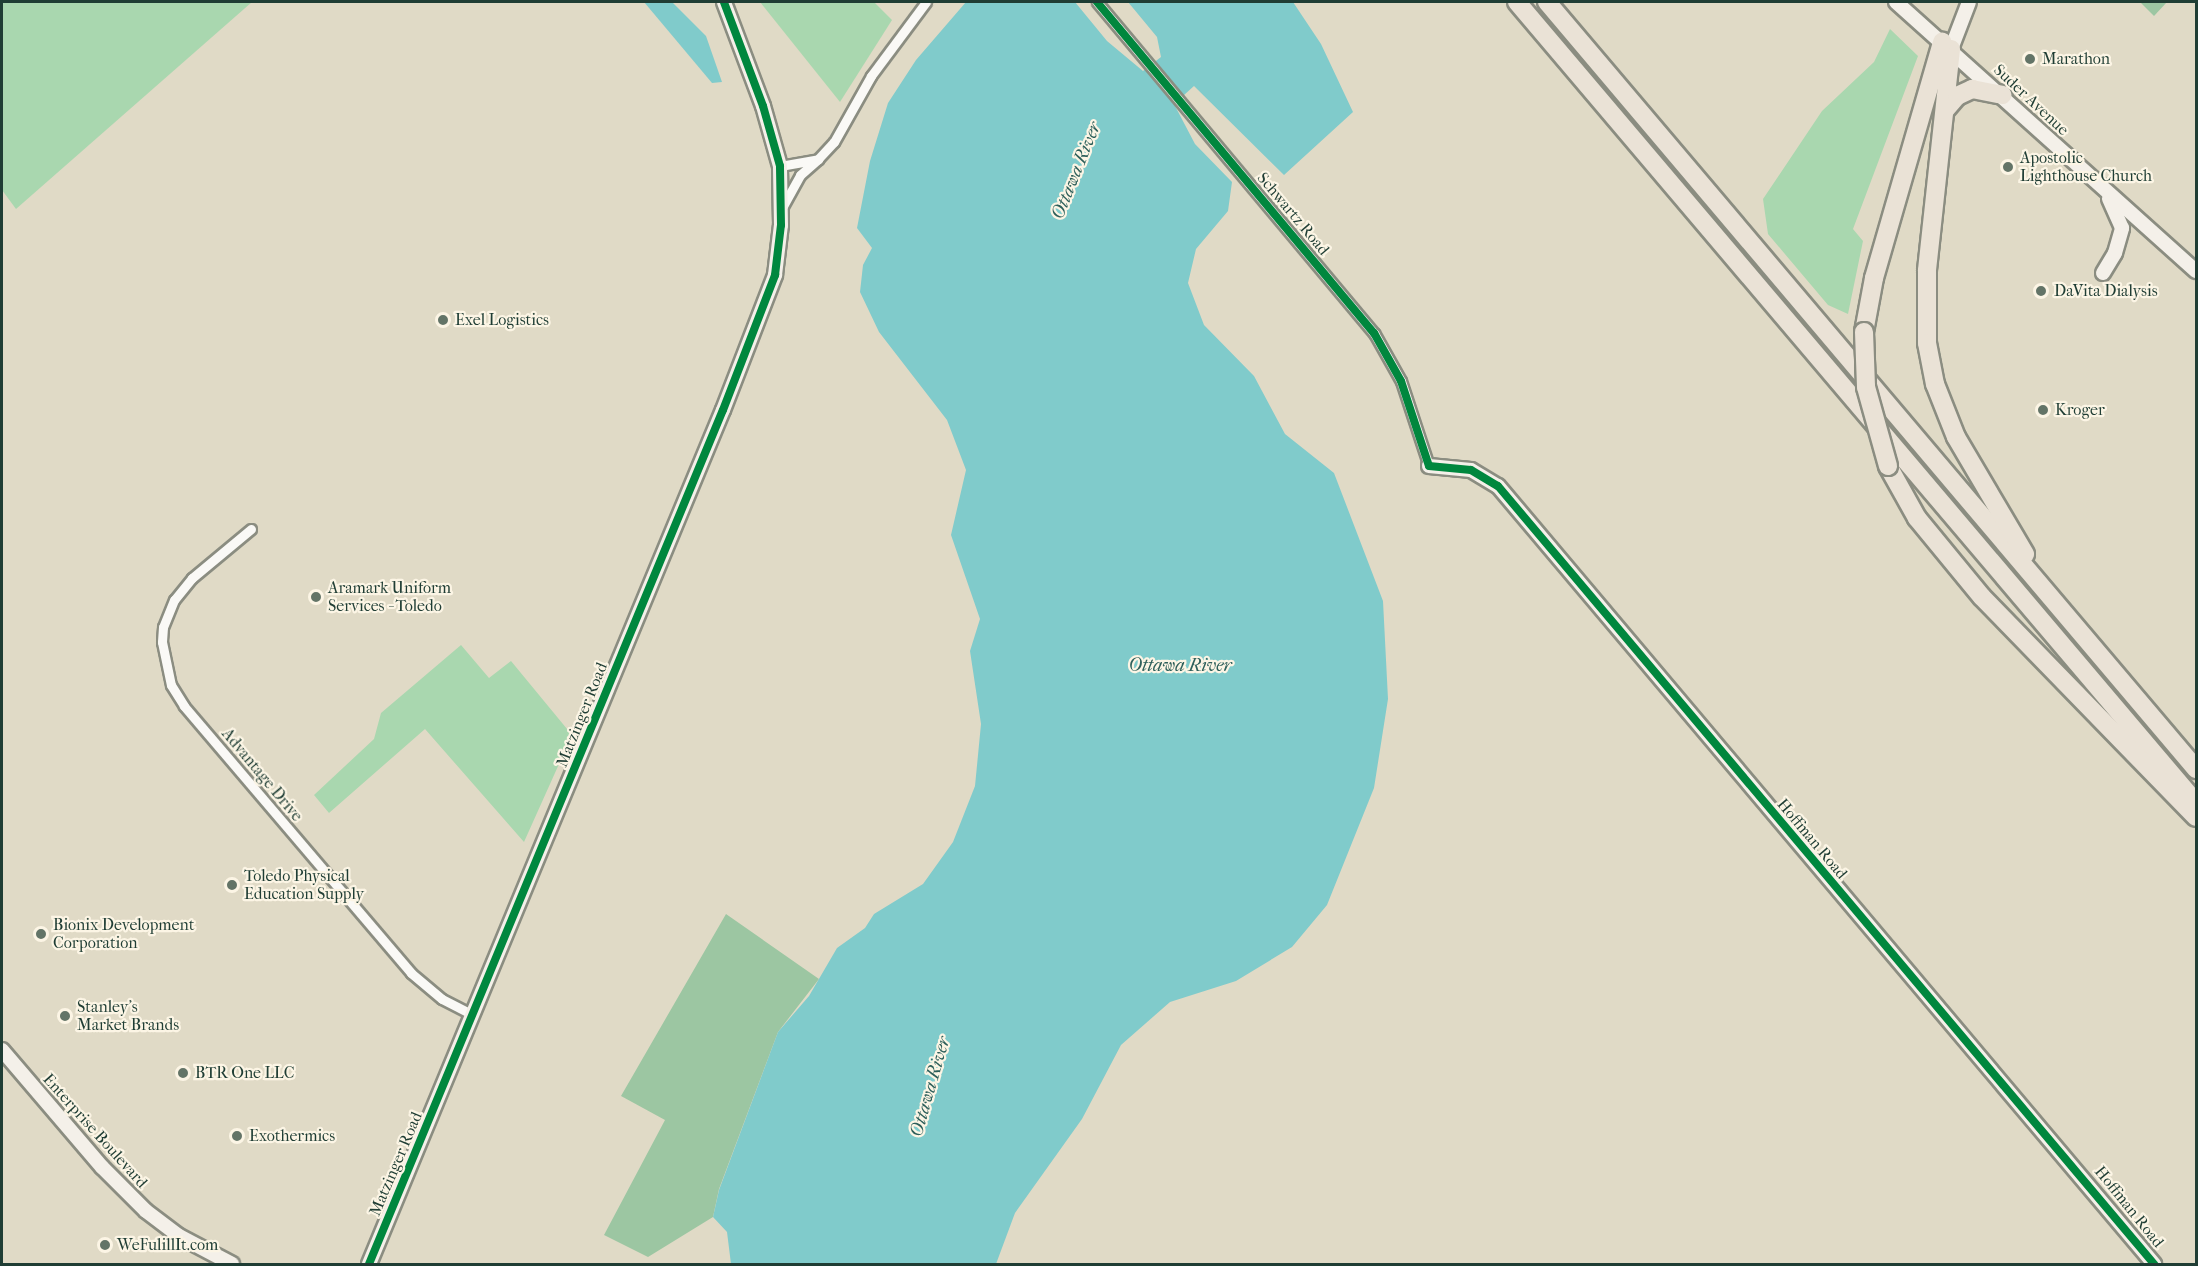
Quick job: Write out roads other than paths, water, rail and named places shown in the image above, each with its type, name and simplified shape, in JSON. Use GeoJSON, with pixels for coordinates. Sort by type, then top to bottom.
{"type":"FeatureCollection","features":[{"type":"Feature","properties":{"kind":"highway"},"geometry":{"type":"LineString","coordinates":[[1517,2],[2196,803]]}},
{"type":"Feature","properties":{"kind":"highway"},"geometry":{"type":"LineString","coordinates":[[1547,2],[2196,769]]}},
{"type":"Feature","properties":{"kind":"highway"},"geometry":{"type":"LineString","coordinates":[[1946,46],[1945,110],[1926,284],[1926,331],[1932,371],[1956,437],[2047,592]]}},
{"type":"Feature","properties":{"kind":"highway"},"geometry":{"type":"LineString","coordinates":[[1946,46],[1874,278],[1864,332],[1867,393],[1888,466],[1917,518],[1982,597],[2196,817]]}},
{"type":"Feature","properties":{"kind":"highway"},"geometry":{"type":"LineString","coordinates":[[1945,110],[1957,96],[1972,89],[2002,95]]}},
{"type":"Feature","properties":{"kind":"street","name":"Matzinger Road"},"geometry":{"type":"LineString","coordinates":[[369,1264],[759,324],[775,275],[781,208],[780,166],[763,106],[724,2]]}},
{"type":"Feature","properties":{"kind":"street"},"geometry":{"type":"LineString","coordinates":[[781,208],[800,175],[834,142],[871,76],[926,2]]}},
{"type":"Feature","properties":{"kind":"street","name":"Schwartz Road"},"geometry":{"type":"LineString","coordinates":[[1097,2],[1374,333],[1401,381],[1429,466]]}},
{"type":"Feature","properties":{"kind":"street","name":"Suder Avenue"},"geometry":{"type":"LineString","coordinates":[[1896,2],[2196,271]]}},
{"type":"Feature","properties":{"kind":"street"},"geometry":{"type":"LineString","coordinates":[[1946,46],[1969,2]]}},
{"type":"Feature","properties":{"kind":"street"},"geometry":{"type":"LineString","coordinates":[[780,166],[818,159]]}},
{"type":"Feature","properties":{"kind":"street"},"geometry":{"type":"LineString","coordinates":[[2102,187],[2122,228],[2115,253],[2103,273]]}},
{"type":"Feature","properties":{"kind":"street","name":"Hoffman Road"},"geometry":{"type":"LineString","coordinates":[[1429,466],[1471,470],[1498,486],[2154,1264]]}},
{"type":"Feature","properties":{"kind":"street","name":"Advantage Drive"},"geometry":{"type":"LineString","coordinates":[[251,529],[192,578],[174,600],[163,627],[162,642],[171,685],[184,706],[411,973],[442,999],[473,1015]]}},
{"type":"Feature","properties":{"kind":"street","name":"Enterprise Boulevard"},"geometry":{"type":"LineString","coordinates":[[2,1050],[102,1167],[146,1211],[179,1236],[232,1264]]}},
{"type":"Feature","properties":{"kind":"water"},"geometry":{"type":"Polygon","coordinates":[[[644,2],[672,2],[706,36],[722,82],[712,83],[644,2]]]}},
{"type":"Feature","properties":{"kind":"water","name":"Ottawa River"},"geometry":{"type":"Polygon","coordinates":[[[966,2],[1075,2],[1107,41],[1143,71],[1161,57],[1157,37],[1128,2],[1293,2],[1321,44],[1353,112],[1284,175],[1194,86],[1174,104],[1195,144],[1232,182],[1228,211],[1196,249],[1188,283],[1204,325],[1254,376],[1285,434],[1334,473],[1383,601],[1388,699],[1374,788],[1327,905],[1292,947],[1236,981],[1170,1002],[1121,1045],[1082,1119],[1015,1213],[996,1264],[731,1264],[727,1232],[713,1217],[719,1190],[778,1032],[809,996],[837,948],[865,928],[874,914],[923,884],[953,842],[975,786],[981,724],[970,651],[980,619],[951,535],[966,470],[947,420],[879,332],[860,292],[863,265],[872,248],[857,228],[870,161],[888,103],[916,60],[966,2]]]}},
{"type":"Feature","properties":{"kind":"place","name":"Marathon"},"geometry":{"type":"Point","coordinates":[2030,59]}},
{"type":"Feature","properties":{"kind":"place","name":"Apostolic Lighthouse Church"},"geometry":{"type":"Point","coordinates":[2008,167]}},
{"type":"Feature","properties":{"kind":"place","name":"DaVita Dialysis"},"geometry":{"type":"Point","coordinates":[2041,291]}},
{"type":"Feature","properties":{"kind":"place","name":"Exel Logistics"},"geometry":{"type":"Point","coordinates":[443,320]}},
{"type":"Feature","properties":{"kind":"place","name":"Kroger"},"geometry":{"type":"Point","coordinates":[2043,410]}},
{"type":"Feature","properties":{"kind":"place","name":"Aramark Uniform Services - Toledo"},"geometry":{"type":"Point","coordinates":[316,597]}},
{"type":"Feature","properties":{"kind":"place","name":"Toledo Physical Education Supply"},"geometry":{"type":"Point","coordinates":[232,885]}},
{"type":"Feature","properties":{"kind":"place","name":"Bionix Development Corporation"},"geometry":{"type":"Point","coordinates":[41,934]}},
{"type":"Feature","properties":{"kind":"place","name":"Stanley's Market Brands"},"geometry":{"type":"Point","coordinates":[65,1016]}},
{"type":"Feature","properties":{"kind":"place","name":"BTR One LLC"},"geometry":{"type":"Point","coordinates":[183,1073]}},
{"type":"Feature","properties":{"kind":"place","name":"Exothermics"},"geometry":{"type":"Point","coordinates":[237,1136]}},
{"type":"Feature","properties":{"kind":"place","name":"WeFulillIt.com"},"geometry":{"type":"Point","coordinates":[105,1245]}}]}
